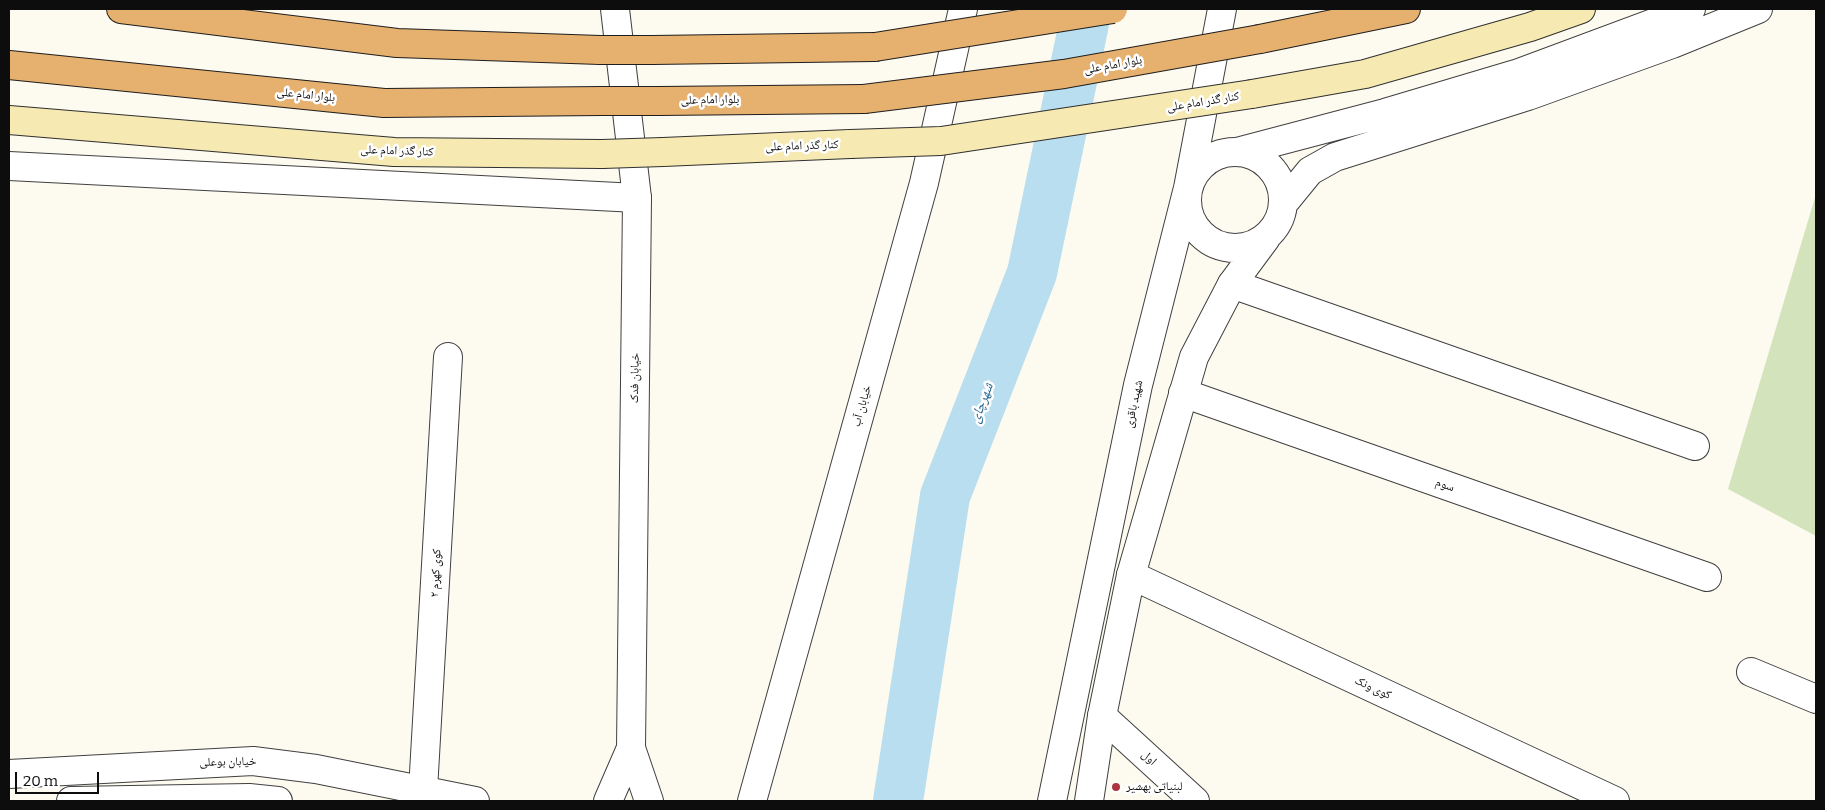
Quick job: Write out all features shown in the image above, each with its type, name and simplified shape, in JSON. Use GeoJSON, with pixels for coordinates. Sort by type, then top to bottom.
{"type":"FeatureCollection","features":[{"type":"Feature","properties":{"kind":"highway"},"geometry":{"type":"LineString","coordinates":[[121,9],[397,43],[652,50],[875,47],[1113,9]]}},
{"type":"Feature","properties":{"kind":"highway","name":"بلوار امام علی"},"geometry":{"type":"LineString","coordinates":[[9,65],[384,103],[864,99],[1064,74],[1260,39],[1406,9]]}},
{"type":"Feature","properties":{"kind":"main road","name":"کنار گذر امام علی"},"geometry":{"type":"LineString","coordinates":[[9,120],[394,152],[602,154],[941,141],[1252,94],[1365,74],[1530,27],[1581,9]]}},
{"type":"Feature","properties":{"kind":"street","name":"خیابان فدک"},"geometry":{"type":"LineString","coordinates":[[614,9],[637,198],[631,748],[649,801]]}},
{"type":"Feature","properties":{"kind":"street","name":"خیابان آب"},"geometry":{"type":"LineString","coordinates":[[752,801],[924,182],[963,9]]}},
{"type":"Feature","properties":{"kind":"street","name":"شهید باقری"},"geometry":{"type":"LineString","coordinates":[[1052,801],[1138,385],[1188,188],[1222,9]]}},
{"type":"Feature","properties":{"kind":"street"},"geometry":{"type":"LineString","coordinates":[[1266,238],[1253,245],[1239,248],[1224,248],[1211,242],[1199,233],[1191,221],[1187,205],[1188,188],[1195,173],[1206,161],[1220,154],[1237,152],[1384,114],[1516,74],[1691,9]]}},
{"type":"Feature","properties":{"kind":"street"},"geometry":{"type":"LineString","coordinates":[[1283,204],[1310,172],[1335,157],[1528,96],[1672,44],[1758,9]]}},
{"type":"Feature","properties":{"kind":"street"},"geometry":{"type":"LineString","coordinates":[[1089,801],[1102,716],[1131,575],[1194,357],[1232,284],[1275,228],[1281,216],[1283,204],[1282,188],[1276,174],[1266,162],[1252,155],[1237,152]]}},
{"type":"Feature","properties":{"kind":"street"},"geometry":{"type":"LineString","coordinates":[[9,166],[637,198]]}},
{"type":"Feature","properties":{"kind":"street"},"geometry":{"type":"LineString","coordinates":[[1232,284],[1695,446]]}},
{"type":"Feature","properties":{"kind":"street","name":"کوی کهرم ۲"},"geometry":{"type":"LineString","coordinates":[[424,790],[448,356]]}},
{"type":"Feature","properties":{"kind":"street","name":"سوم"},"geometry":{"type":"LineString","coordinates":[[1183,393],[1707,577]]}},
{"type":"Feature","properties":{"kind":"street","name":"کوی ونک"},"geometry":{"type":"LineString","coordinates":[[1131,575],[1615,801]]}},
{"type":"Feature","properties":{"kind":"street"},"geometry":{"type":"LineString","coordinates":[[1751,672],[1816,699]]}},
{"type":"Feature","properties":{"kind":"street","name":"اول"},"geometry":{"type":"LineString","coordinates":[[1102,716],[1195,801]]}},
{"type":"Feature","properties":{"kind":"street","name":"خیابان فدک"},"geometry":{"type":"LineString","coordinates":[[608,801],[631,748]]}},
{"type":"Feature","properties":{"kind":"street","name":"خیابان بوعلی"},"geometry":{"type":"LineString","coordinates":[[9,774],[253,760],[316,769],[475,801]]}},
{"type":"Feature","properties":{"kind":"street"},"geometry":{"type":"LineString","coordinates":[[71,801],[250,798],[278,801]]}},
{"type":"Feature","properties":{"kind":"green space"},"geometry":{"type":"Polygon","coordinates":[[[1816,194],[1816,536],[1728,489],[1816,194]]]}},
{"type":"Feature","properties":{"kind":"waterway","name":"شهرچای"},"geometry":{"type":"LineString","coordinates":[[898,801],[945,496],[1032,273],[1087,9]]}},
{"type":"Feature","properties":{"kind":"place","name":"لبنیاتی بهشیر"},"geometry":{"type":"Point","coordinates":[1116,787]}}]}
